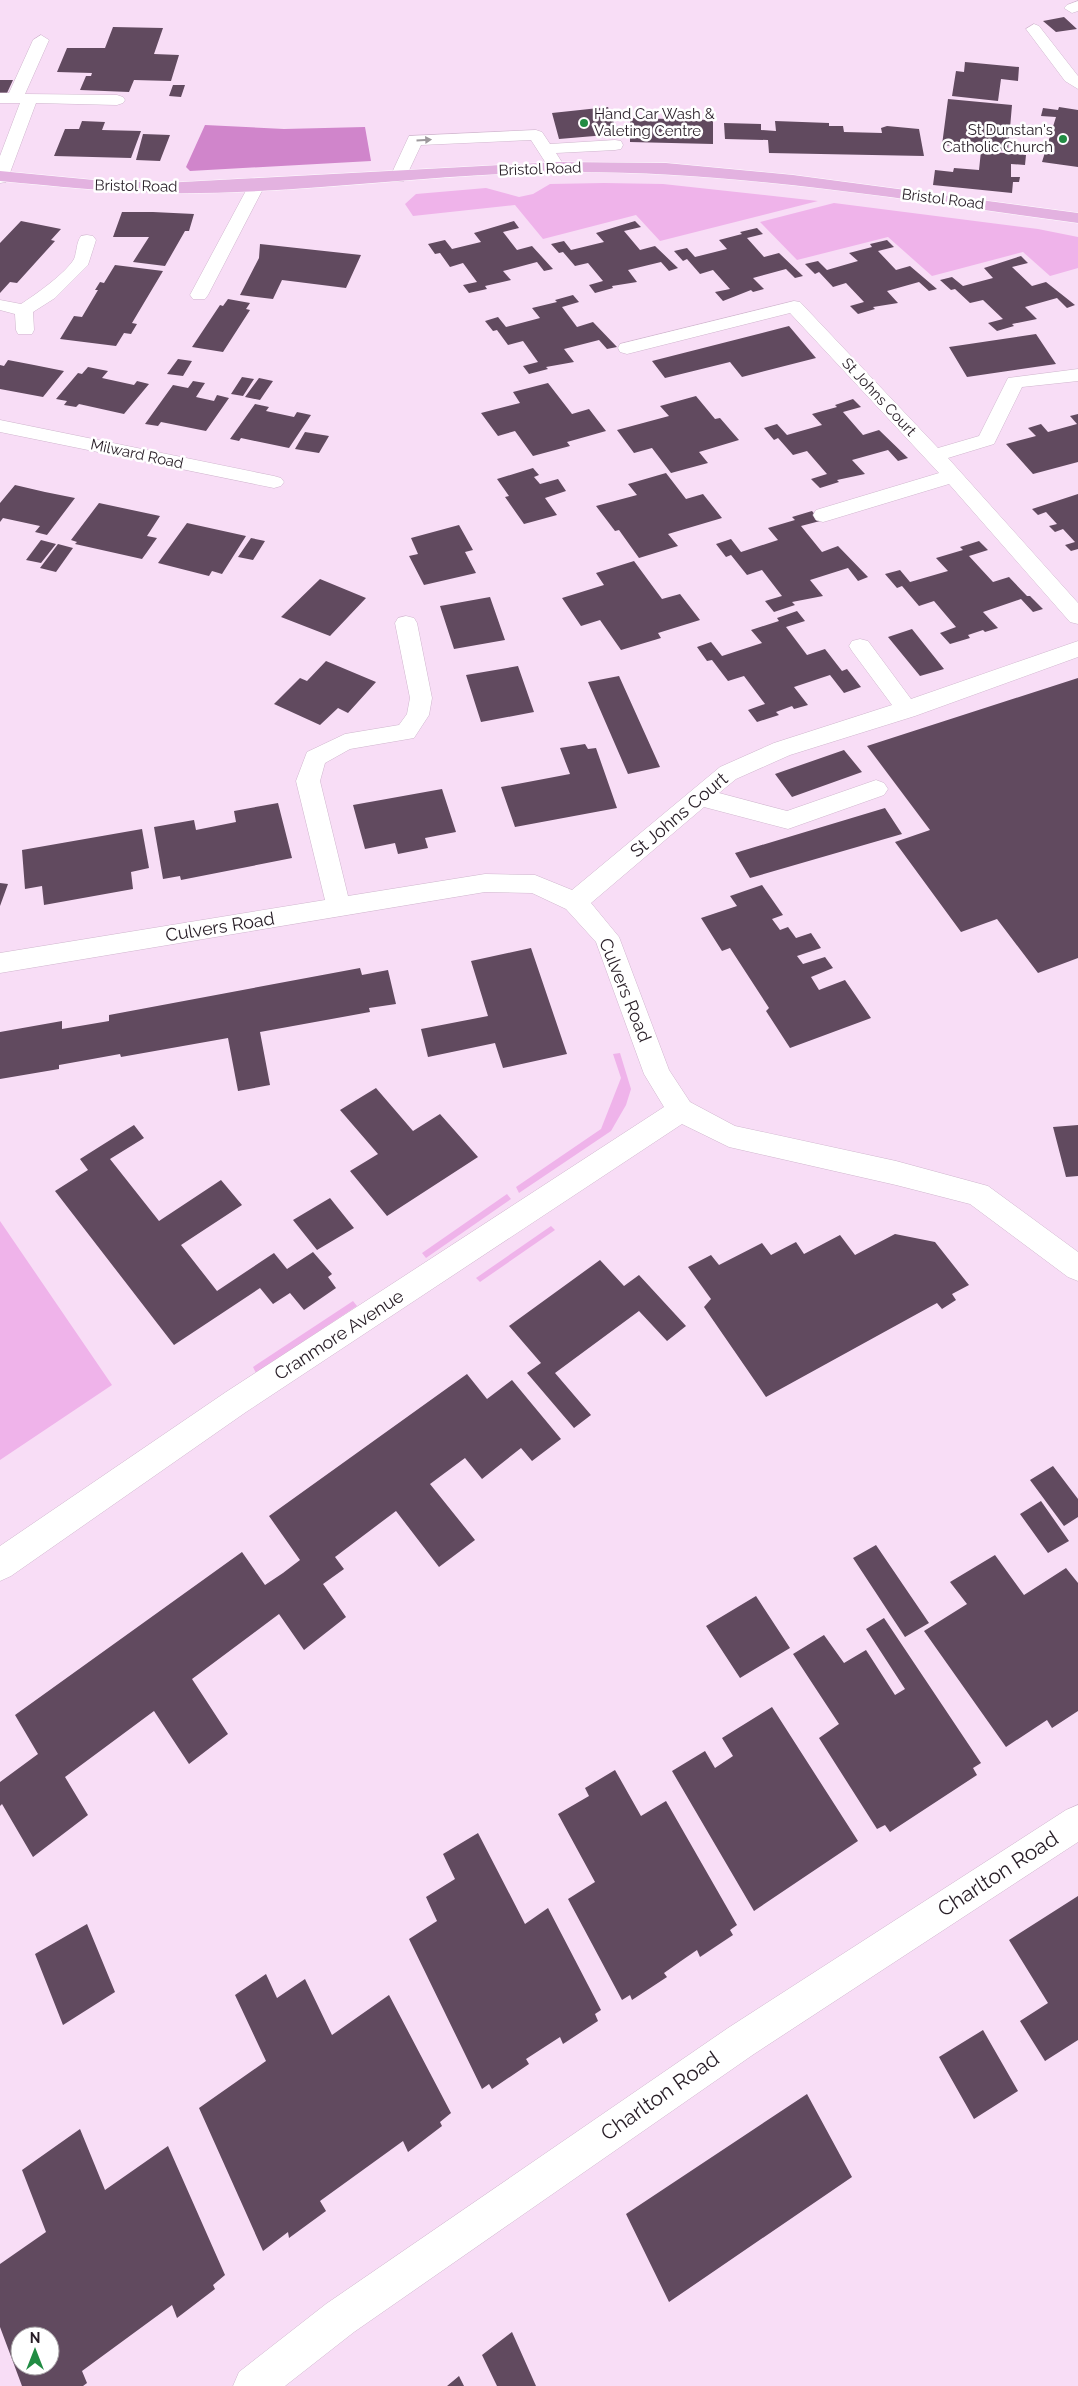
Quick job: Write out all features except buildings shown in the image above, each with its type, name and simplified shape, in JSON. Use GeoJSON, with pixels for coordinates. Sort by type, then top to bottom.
{"type":"FeatureCollection","features":[{"type":"Feature","properties":{"kind":"main road","name":"Bristol Road"},"geometry":{"type":"LineString","coordinates":[[0,177],[103,186],[164,188],[257,185],[557,167],[666,168],[802,182],[1078,218]]}},
{"type":"Feature","properties":{"kind":"street"},"geometry":{"type":"LineString","coordinates":[[1034,28],[1071,78],[1078,84]]}},
{"type":"Feature","properties":{"kind":"street"},"geometry":{"type":"LineString","coordinates":[[0,177],[15,98],[40,40]]}},
{"type":"Feature","properties":{"kind":"street"},"geometry":{"type":"LineString","coordinates":[[15,98],[117,100]]}},
{"type":"Feature","properties":{"kind":"street"},"geometry":{"type":"LineString","coordinates":[[398,177],[415,140],[536,135],[557,167]]}},
{"type":"Feature","properties":{"kind":"street"},"geometry":{"type":"LineString","coordinates":[[545,149],[615,145]]}},
{"type":"Feature","properties":{"kind":"street"},"geometry":{"type":"LineString","coordinates":[[199,295],[257,185]]}},
{"type":"Feature","properties":{"kind":"street"},"geometry":{"type":"LineString","coordinates":[[0,305],[24,310],[49,294],[82,261],[87,240]]}},
{"type":"Feature","properties":{"kind":"street","name":"St Johns Court"},"geometry":{"type":"LineString","coordinates":[[627,348],[794,306],[953,476],[1078,617]]}},
{"type":"Feature","properties":{"kind":"street"},"geometry":{"type":"LineString","coordinates":[[24,310],[25,330]]}},
{"type":"Feature","properties":{"kind":"street"},"geometry":{"type":"LineString","coordinates":[[934,456],[987,440],[1015,382],[1078,375]]}},
{"type":"Feature","properties":{"kind":"street","name":"Milward Road"},"geometry":{"type":"LineString","coordinates":[[0,426],[274,482]]}},
{"type":"Feature","properties":{"kind":"street"},"geometry":{"type":"LineString","coordinates":[[824,515],[953,476]]}},
{"type":"Feature","properties":{"kind":"street"},"geometry":{"type":"LineString","coordinates":[[339,908],[308,781],[315,758],[345,742],[406,732],[418,715],[421,698],[406,623]]}},
{"type":"Feature","properties":{"kind":"street"},"geometry":{"type":"LineString","coordinates":[[860,646],[907,710]]}},
{"type":"Feature","properties":{"kind":"street","name":"St Johns Court"},"geometry":{"type":"LineString","coordinates":[[575,902],[728,773],[782,750],[907,710],[1078,649]]}},
{"type":"Feature","properties":{"kind":"street"},"geometry":{"type":"LineString","coordinates":[[700,797],[788,820],[876,789]]}},
{"type":"Feature","properties":{"kind":"street","name":"Culvers Road"},"geometry":{"type":"LineString","coordinates":[[0,963],[485,883],[535,884],[575,902],[607,937],[657,1074],[681,1110],[728,1136],[896,1173],[978,1194],[1078,1268]]}},
{"type":"Feature","properties":{"kind":"street","name":"Cranmore Avenue"},"geometry":{"type":"LineString","coordinates":[[0,1565],[236,1402],[582,1177],[681,1110]]}},
{"type":"Feature","properties":{"kind":"street","name":"Charlton Road"},"geometry":{"type":"LineString","coordinates":[[253,2386],[340,2318],[732,2046],[1078,1822]]}},
{"type":"Feature","properties":{"kind":"shaded area"},"geometry":{"type":"Polygon","coordinates":[[[205,125],[284,129],[365,127],[371,161],[190,171],[186,167],[205,125]]]}},
{"type":"Feature","properties":{"kind":"shaded area"},"geometry":{"type":"Polygon","coordinates":[[[550,184],[663,184],[818,201],[660,241],[636,215],[543,239],[515,205],[413,216],[405,204],[416,194],[486,188],[519,197],[533,194],[550,184]]]}},
{"type":"Feature","properties":{"kind":"shaded area"},"geometry":{"type":"Polygon","coordinates":[[[834,203],[1038,229],[1078,237],[1078,268],[1050,276],[1023,252],[932,276],[888,237],[797,260],[760,222],[834,203]]]}},
{"type":"Feature","properties":{"kind":"shaded area"},"geometry":{"type":"Polygon","coordinates":[[[620,1053],[631,1089],[626,1105],[611,1131],[519,1193],[516,1187],[601,1129],[621,1078],[613,1054],[620,1053]]]}},
{"type":"Feature","properties":{"kind":"shaded area"},"geometry":{"type":"Polygon","coordinates":[[[507,1194],[511,1199],[426,1258],[422,1253],[507,1194]]]}},
{"type":"Feature","properties":{"kind":"shaded area"},"geometry":{"type":"Polygon","coordinates":[[[0,1221],[112,1385],[0,1460],[0,1221]]]}},
{"type":"Feature","properties":{"kind":"shaded area"},"geometry":{"type":"Polygon","coordinates":[[[551,1226],[555,1230],[480,1282],[476,1278],[551,1226]]]}},
{"type":"Feature","properties":{"kind":"shaded area"},"geometry":{"type":"Polygon","coordinates":[[[353,1301],[357,1306],[256,1373],[253,1367],[353,1301]]]}},
{"type":"Feature","properties":{"kind":"place","name":"Hand Car Wash & Valeting Centre"},"geometry":{"type":"Point","coordinates":[584,123]}},
{"type":"Feature","properties":{"kind":"place","name":"St Dunstan's Catholic Church"},"geometry":{"type":"Point","coordinates":[1063,139]}}]}
